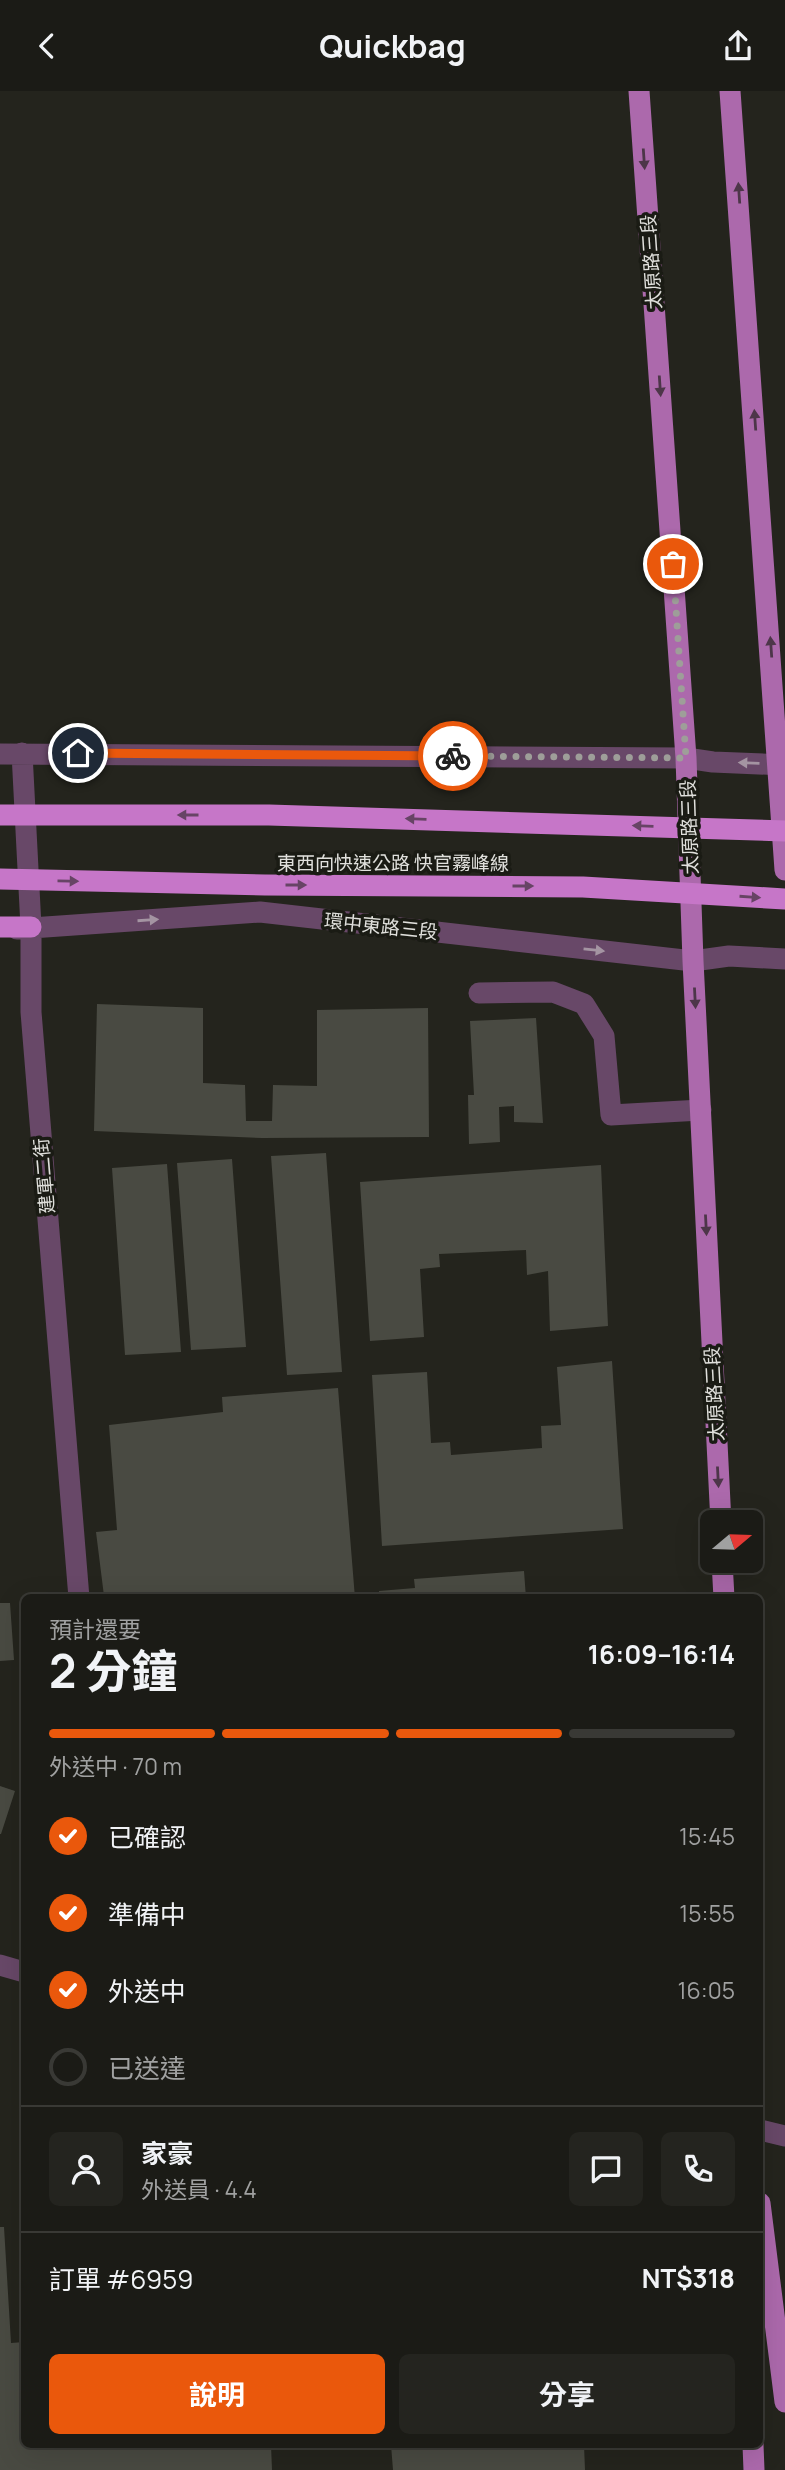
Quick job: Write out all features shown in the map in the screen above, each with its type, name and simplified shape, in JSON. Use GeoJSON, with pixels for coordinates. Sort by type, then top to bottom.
{"type":"FeatureCollection","features":[{"type":"Feature","properties":{"kind":"highway"},"geometry":{"type":"LineString","coordinates":[[0,815],[269,815],[785,831]]}},
{"type":"Feature","properties":{"kind":"highway","name":"東西向快速公路 快官霧峰線"},"geometry":{"type":"LineString","coordinates":[[0,879],[279,885],[583,887],[785,899]]}},
{"type":"Feature","properties":{"kind":"highway"},"geometry":{"type":"LineString","coordinates":[[0,928],[31,927]]}},
{"type":"Feature","properties":{"kind":"main road","name":"太原路三段"},"geometry":{"type":"LineString","coordinates":[[639,91],[686,758],[719,1510]]}},
{"type":"Feature","properties":{"kind":"main road"},"geometry":{"type":"LineString","coordinates":[[730,91],[782,764],[785,870]]}},
{"type":"Feature","properties":{"kind":"main road"},"geometry":{"type":"LineString","coordinates":[[723,1573],[724,1594]]}},
{"type":"Feature","properties":{"kind":"main road"},"geometry":{"type":"LineString","coordinates":[[763,2227],[785,2402]]}},
{"type":"Feature","properties":{"kind":"main road"},"geometry":{"type":"LineString","coordinates":[[752,2448],[754,2470]]}},
{"type":"Feature","properties":{"kind":"street","name":"建軍二街"},"geometry":{"type":"LineString","coordinates":[[22,753],[31,927],[31,1012],[79,1594]]}},
{"type":"Feature","properties":{"kind":"street"},"geometry":{"type":"LineString","coordinates":[[0,754],[686,758],[713,762],[782,764]]}},
{"type":"Feature","properties":{"kind":"street","name":"環中東路三段"},"geometry":{"type":"LineString","coordinates":[[31,927],[260,912],[694,961],[729,956],[785,958]]}},
{"type":"Feature","properties":{"kind":"street"},"geometry":{"type":"LineString","coordinates":[[479,993],[554,992],[584,1004],[604,1036],[611,1115],[701,1109]]}},
{"type":"Feature","properties":{"kind":"street"},"geometry":{"type":"LineString","coordinates":[[0,1965],[21,1971]]}},
{"type":"Feature","properties":{"kind":"street"},"geometry":{"type":"LineString","coordinates":[[763,2131],[785,2136]]}},
{"type":"Feature","properties":{"kind":"building"},"geometry":{"type":"Polygon","coordinates":[[[97,1004],[203,1008],[203,1083],[245,1085],[246,1121],[272,1121],[273,1085],[317,1086],[317,1010],[428,1008],[429,1137],[262,1138],[94,1131],[97,1004]]]}},
{"type":"Feature","properties":{"kind":"building"},"geometry":{"type":"Polygon","coordinates":[[[536,1018],[543,1123],[514,1122],[514,1106],[499,1107],[500,1142],[469,1144],[468,1095],[474,1095],[470,1021],[536,1018]]]}},
{"type":"Feature","properties":{"kind":"building"},"geometry":{"type":"Polygon","coordinates":[[[326,1153],[342,1372],[287,1375],[271,1156],[326,1153]]]}},
{"type":"Feature","properties":{"kind":"building"},"geometry":{"type":"Polygon","coordinates":[[[232,1159],[246,1347],[191,1350],[177,1163],[232,1159]]]}},
{"type":"Feature","properties":{"kind":"building"},"geometry":{"type":"Polygon","coordinates":[[[167,1164],[181,1352],[125,1355],[112,1168],[167,1164]]]}},
{"type":"Feature","properties":{"kind":"building"},"geometry":{"type":"Polygon","coordinates":[[[601,1165],[608,1326],[550,1331],[548,1271],[527,1275],[526,1250],[439,1254],[440,1267],[420,1269],[424,1337],[370,1341],[360,1182],[601,1165]]]}},
{"type":"Feature","properties":{"kind":"building"},"geometry":{"type":"Polygon","coordinates":[[[612,1361],[623,1529],[382,1546],[372,1375],[427,1372],[431,1443],[450,1442],[451,1455],[542,1448],[541,1426],[561,1425],[557,1367],[612,1361]]]}},
{"type":"Feature","properties":{"kind":"building"},"geometry":{"type":"Polygon","coordinates":[[[338,1388],[355,1594],[104,1594],[96,1532],[117,1530],[109,1425],[223,1412],[222,1397],[338,1388]]]}},
{"type":"Feature","properties":{"kind":"building"},"geometry":{"type":"Polygon","coordinates":[[[524,1571],[526,1594],[379,1594],[379,1591],[415,1588],[414,1579],[524,1571]]]}},
{"type":"Feature","properties":{"kind":"building"},"geometry":{"type":"Polygon","coordinates":[[[0,1603],[10,1603],[14,1660],[0,1661],[0,1603]]]}},
{"type":"Feature","properties":{"kind":"building"},"geometry":{"type":"Polygon","coordinates":[[[0,1786],[15,1791],[1,1834],[0,1834],[0,1786]]]}},
{"type":"Feature","properties":{"kind":"building"},"geometry":{"type":"Polygon","coordinates":[[[0,2227],[4,2227],[11,2343],[21,2342],[21,2448],[271,2448],[272,2470],[0,2470],[0,2227]]]}},
{"type":"Feature","properties":{"kind":"building"},"geometry":{"type":"Polygon","coordinates":[[[391,2448],[584,2448],[585,2470],[393,2470],[391,2448]]]}},
{"type":"Feature","properties":{"kind":"way so far"},"geometry":{"type":"LineString","coordinates":[[453,756],[686,758],[673,564]]}},
{"type":"Feature","properties":{"kind":"route"},"geometry":{"type":"LineString","coordinates":[[78,753],[453,756]]}}]}
